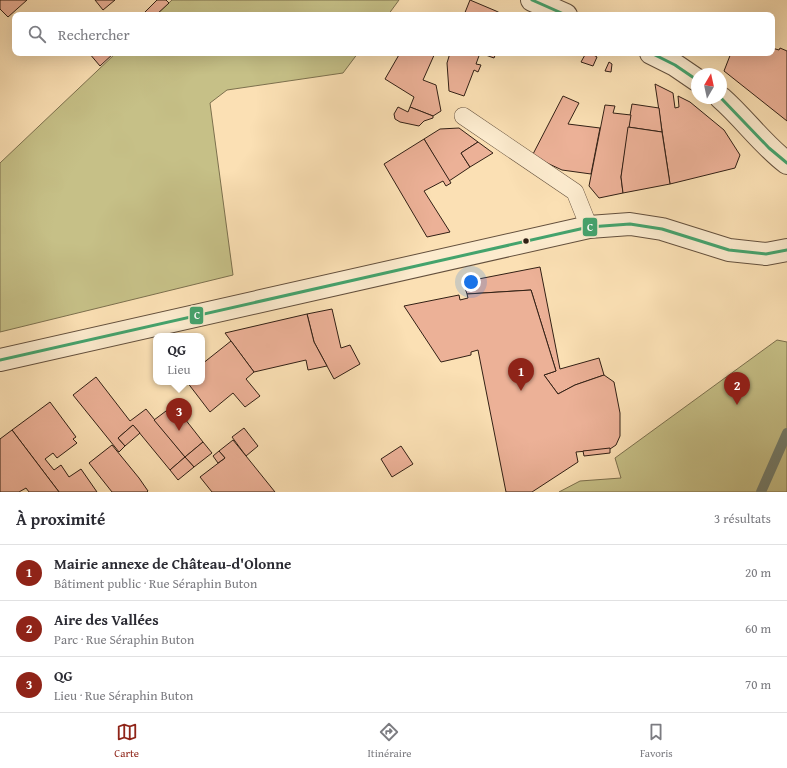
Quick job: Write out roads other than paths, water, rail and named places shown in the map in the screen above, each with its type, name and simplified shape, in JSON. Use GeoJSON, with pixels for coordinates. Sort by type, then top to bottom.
{"type":"FeatureCollection","features":[{"type":"Feature","properties":{"kind":"street"},"geometry":{"type":"LineString","coordinates":[[532,0],[559,12]]}},
{"type":"Feature","properties":{"kind":"street"},"geometry":{"type":"LineString","coordinates":[[657,56],[675,65],[691,76]]}},
{"type":"Feature","properties":{"kind":"street"},"geometry":{"type":"LineString","coordinates":[[727,103],[739,114],[772,151],[787,163]]}},
{"type":"Feature","properties":{"kind":"street"},"geometry":{"type":"LineString","coordinates":[[0,360],[588,227],[630,224],[662,229],[729,250],[766,254],[787,250]]}},
{"type":"Feature","properties":{"kind":"lane"},"geometry":{"type":"LineString","coordinates":[[463,116],[575,192],[588,227]]}},
{"type":"Feature","properties":{"kind":"waterway"},"geometry":{"type":"LineString","coordinates":[[761,492],[787,433]]}},
{"type":"Feature","properties":{"kind":"place","name":"Mairie annexe de Château-d'Olonne"},"geometry":{"type":"Point","coordinates":[521,391]}},
{"type":"Feature","properties":{"kind":"place","name":"Aire des Vallées"},"geometry":{"type":"Point","coordinates":[737,405]}},
{"type":"Feature","properties":{"kind":"place","name":"QG"},"geometry":{"type":"Point","coordinates":[179,431]}}]}
